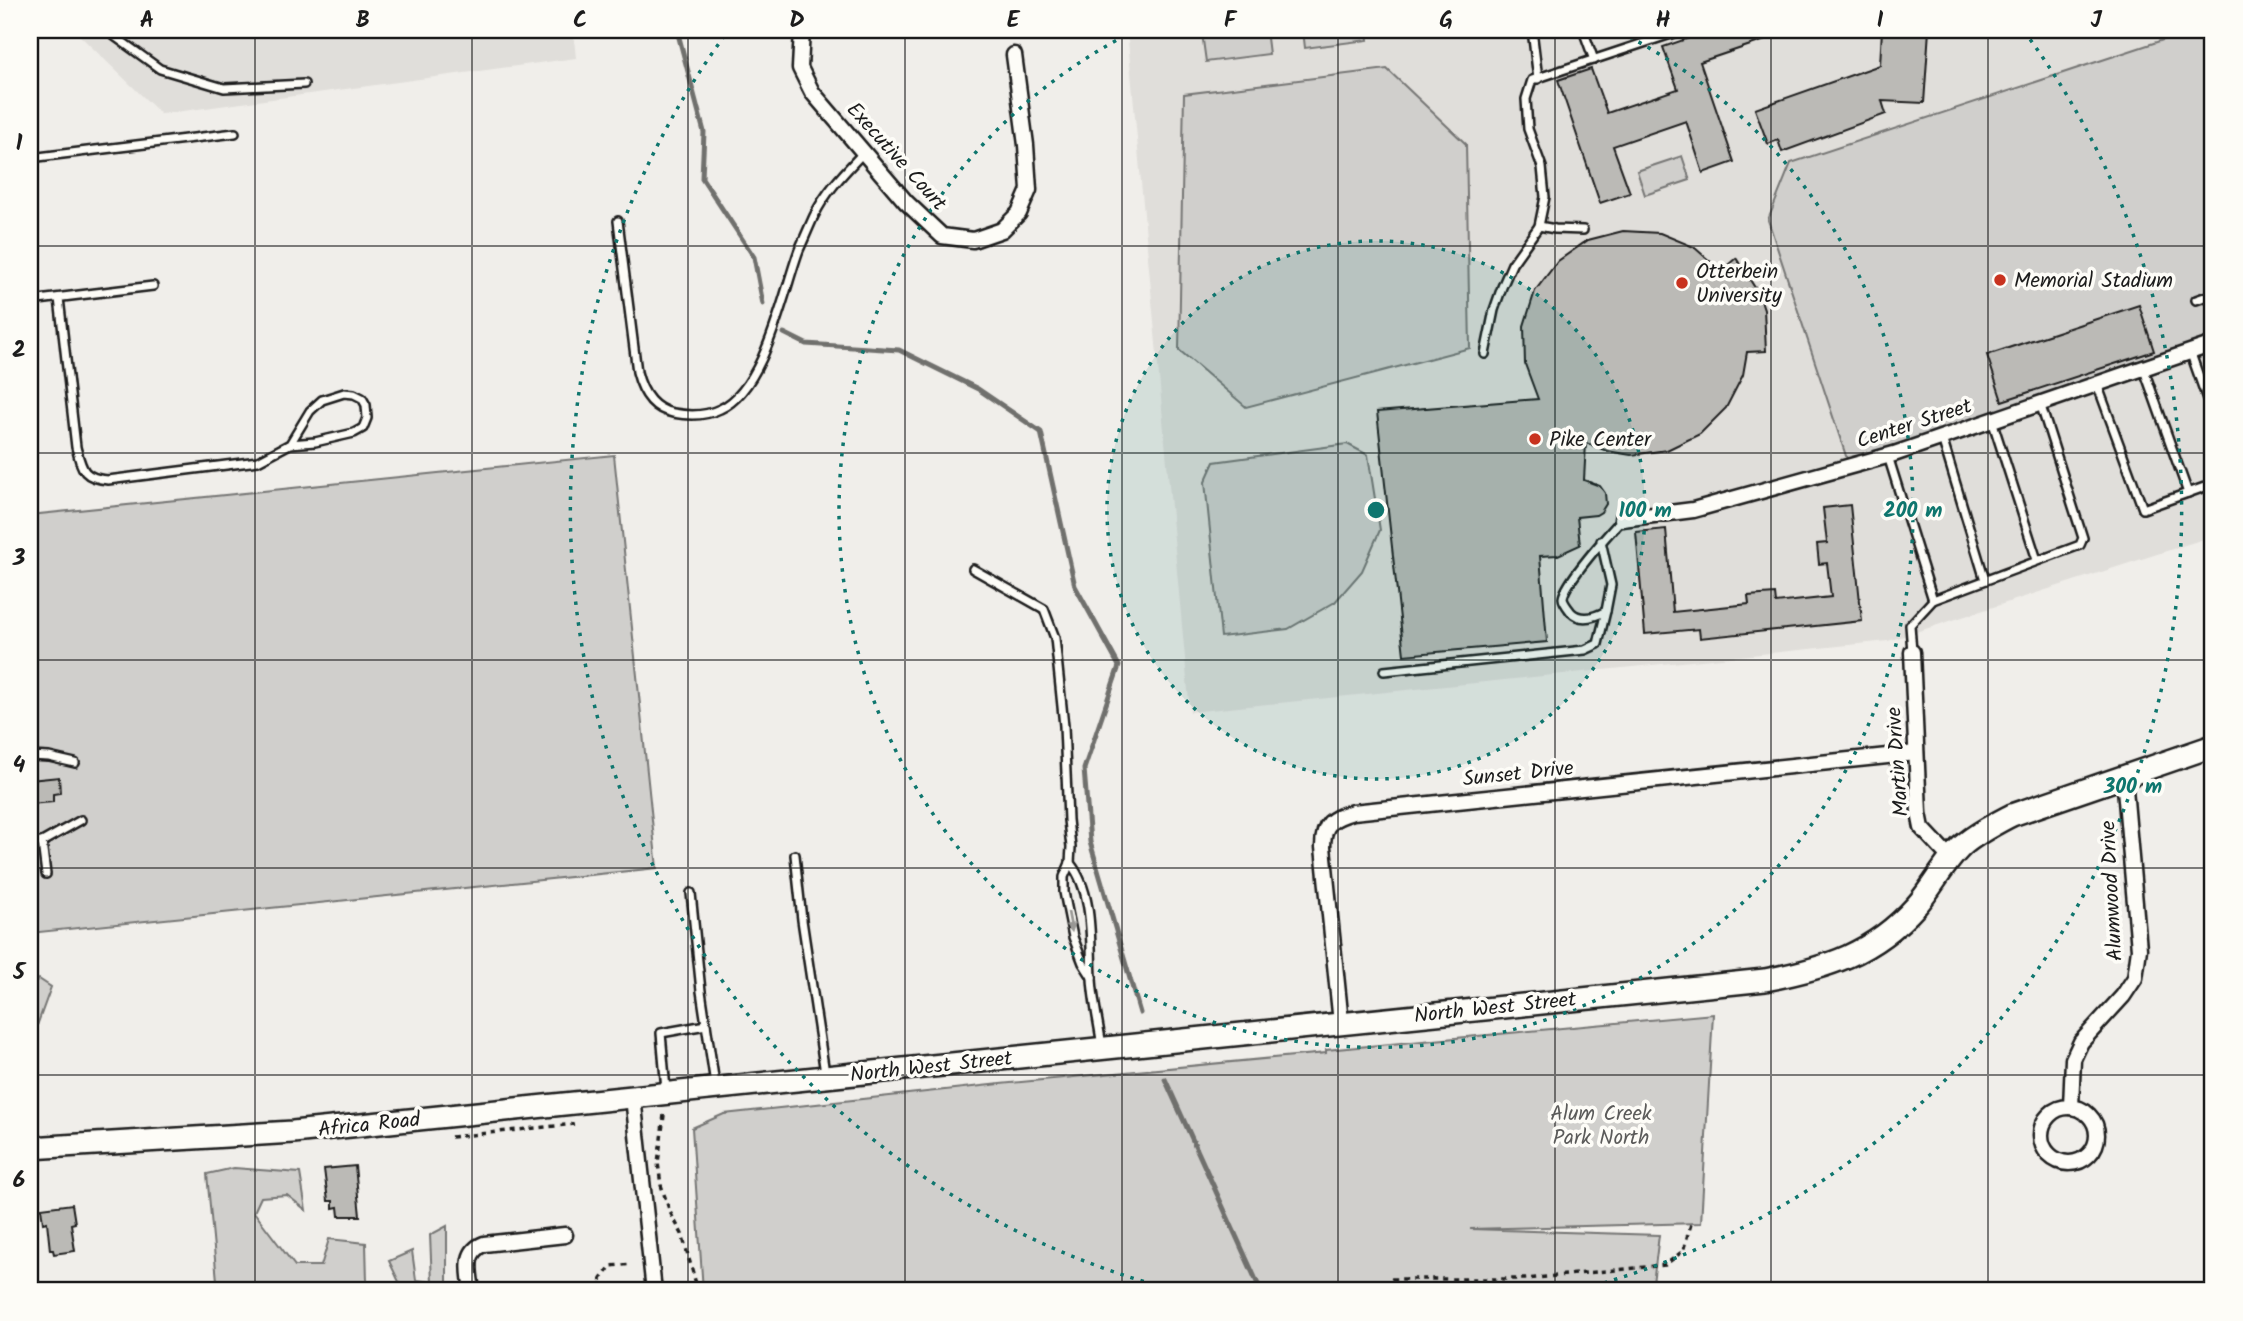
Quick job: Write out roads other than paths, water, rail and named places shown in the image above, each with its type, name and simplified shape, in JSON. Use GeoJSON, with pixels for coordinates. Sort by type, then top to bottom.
{"type":"FeatureCollection","features":[{"type":"Feature","properties":{"kind":"street","name":"Executive Court"},"geometry":{"type":"LineString","coordinates":[[802,30],[800,68],[812,92],[906,202],[942,236],[973,240],[1002,230],[1019,213],[1028,190],[1026,145],[1014,55]]}},
{"type":"Feature","properties":{"kind":"street","name":"Center Street"},"geometry":{"type":"LineString","coordinates":[[1622,519],[1693,510],[1888,456],[2213,344]]}},
{"type":"Feature","properties":{"kind":"street","name":"Martin Drive"},"geometry":{"type":"LineString","coordinates":[[1912,652],[1919,813],[1922,828],[1951,859]]}},
{"type":"Feature","properties":{"kind":"street","name":"North West Street"},"geometry":{"type":"LineString","coordinates":[[712,1089],[1765,980],[1798,974],[1846,959],[1881,938],[1917,905],[1951,859],[1972,838],[2012,815],[2213,746]]}},
{"type":"Feature","properties":{"kind":"street","name":"Sunset Drive"},"geometry":{"type":"LineString","coordinates":[[1341,1023],[1323,847],[1325,830],[1336,816],[1353,812],[1916,753]]}},
{"type":"Feature","properties":{"kind":"street","name":"Alumwood Drive"},"geometry":{"type":"LineString","coordinates":[[2071,1107],[2073,1059],[2081,1042],[2123,996],[2135,978],[2138,949],[2124,776]]}},
{"type":"Feature","properties":{"kind":"street","name":"Africa Road"},"geometry":{"type":"LineString","coordinates":[[30,1148],[293,1132],[633,1097],[665,1104],[712,1089]]}},
{"type":"Feature","properties":{"kind":"street"},"geometry":{"type":"LineString","coordinates":[[633,1097],[653,1291]]}},
{"type":"Feature","properties":{"kind":"street"},"geometry":{"type":"LineString","coordinates":[[472,1291],[469,1257],[475,1248],[484,1244],[565,1235]]}},
{"type":"Feature","properties":{"kind":"lane"},"geometry":{"type":"LineString","coordinates":[[106,30],[160,69],[224,88],[304,84]]}},
{"type":"Feature","properties":{"kind":"lane"},"geometry":{"type":"LineString","coordinates":[[1532,30],[1538,79]]}},
{"type":"Feature","properties":{"kind":"lane"},"geometry":{"type":"LineString","coordinates":[[1583,30],[1594,60]]}},
{"type":"Feature","properties":{"kind":"lane"},"geometry":{"type":"LineString","coordinates":[[1485,354],[1502,287],[1512,264],[1539,226],[1545,197],[1542,167],[1528,129],[1526,99],[1532,80],[1594,60],[1659,34],[1683,30]]}},
{"type":"Feature","properties":{"kind":"lane"},"geometry":{"type":"LineString","coordinates":[[30,158],[235,133]]}},
{"type":"Feature","properties":{"kind":"lane"},"geometry":{"type":"LineString","coordinates":[[618,220],[641,390],[665,411],[703,415],[723,409],[752,378],[767,348],[799,250],[816,213],[841,176],[864,152]]}},
{"type":"Feature","properties":{"kind":"lane"},"geometry":{"type":"LineString","coordinates":[[1539,226],[1583,230]]}},
{"type":"Feature","properties":{"kind":"lane"},"geometry":{"type":"LineString","coordinates":[[30,301],[153,286]]}},
{"type":"Feature","properties":{"kind":"lane"},"geometry":{"type":"LineString","coordinates":[[2196,300],[2213,294]]}},
{"type":"Feature","properties":{"kind":"lane"},"geometry":{"type":"LineString","coordinates":[[59,298],[76,447],[82,469],[92,479],[108,480],[258,461],[290,444],[315,442],[354,433],[363,428],[367,418],[366,405],[362,398],[344,393],[322,400],[310,411],[290,444]]}},
{"type":"Feature","properties":{"kind":"lane"},"geometry":{"type":"LineString","coordinates":[[2190,351],[2213,415]]}},
{"type":"Feature","properties":{"kind":"lane"},"geometry":{"type":"LineString","coordinates":[[2143,367],[2188,493]]}},
{"type":"Feature","properties":{"kind":"lane"},"geometry":{"type":"LineString","coordinates":[[2097,383],[2143,509],[2213,484]]}},
{"type":"Feature","properties":{"kind":"lane"},"geometry":{"type":"LineString","coordinates":[[1912,652],[1910,625],[1933,600],[2080,545],[2083,538],[2040,403]]}},
{"type":"Feature","properties":{"kind":"lane"},"geometry":{"type":"LineString","coordinates":[[1992,420],[2037,559]]}},
{"type":"Feature","properties":{"kind":"lane"},"geometry":{"type":"LineString","coordinates":[[1942,437],[1985,579]]}},
{"type":"Feature","properties":{"kind":"lane"},"geometry":{"type":"LineString","coordinates":[[1888,456],[1933,600]]}},
{"type":"Feature","properties":{"kind":"lane"},"geometry":{"type":"LineString","coordinates":[[1606,611],[1586,618],[1574,615],[1566,606],[1563,597],[1601,541],[1622,519]]}},
{"type":"Feature","properties":{"kind":"lane"},"geometry":{"type":"LineString","coordinates":[[1384,671],[1585,650],[1598,644],[1611,585],[1601,541]]}},
{"type":"Feature","properties":{"kind":"lane"},"geometry":{"type":"LineString","coordinates":[[973,569],[1044,609],[1055,638],[1064,726],[1071,847],[1070,863],[1064,877],[1064,892],[1077,949],[1092,977]]}},
{"type":"Feature","properties":{"kind":"lane"},"geometry":{"type":"LineString","coordinates":[[30,756],[75,763]]}},
{"type":"Feature","properties":{"kind":"lane"},"geometry":{"type":"LineString","coordinates":[[30,843],[42,842],[81,820]]}},
{"type":"Feature","properties":{"kind":"lane"},"geometry":{"type":"LineString","coordinates":[[42,842],[46,874]]}},
{"type":"Feature","properties":{"kind":"lane"},"geometry":{"type":"LineString","coordinates":[[795,855],[826,1077]]}},
{"type":"Feature","properties":{"kind":"lane"},"geometry":{"type":"LineString","coordinates":[[1070,863],[1079,874],[1086,900],[1092,939],[1092,977],[1102,1048]]}},
{"type":"Feature","properties":{"kind":"lane"},"geometry":{"type":"LineString","coordinates":[[691,893],[712,1089]]}},
{"type":"Feature","properties":{"kind":"lane"},"geometry":{"type":"LineString","coordinates":[[665,1104],[661,1033],[706,1025]]}},
{"type":"Feature","properties":{"kind":"waterway"},"geometry":{"type":"LineString","coordinates":[[677,30],[704,132],[702,178],[754,257],[763,304]]}},
{"type":"Feature","properties":{"kind":"waterway"},"geometry":{"type":"LineString","coordinates":[[784,333],[806,344],[899,350],[978,389],[1041,432],[1075,586],[1119,666],[1084,769],[1090,842],[1140,1013]]}},
{"type":"Feature","properties":{"kind":"waterway"},"geometry":{"type":"LineString","coordinates":[[1165,1079],[1261,1291]]}},
{"type":"Feature","properties":{"kind":"place","name":"Memorial Stadium"},"geometry":{"type":"Point","coordinates":[2000,280]}},
{"type":"Feature","properties":{"kind":"place","name":"Otterbein University"},"geometry":{"type":"Point","coordinates":[1682,283]}},
{"type":"Feature","properties":{"kind":"place","name":"Pike Center"},"geometry":{"type":"Point","coordinates":[1535,439]}},
{"type":"Feature","properties":{"kind":"park label","name":"Alum Creek Park North"},"geometry":{"type":"Point","coordinates":[1601,1125]}}]}
